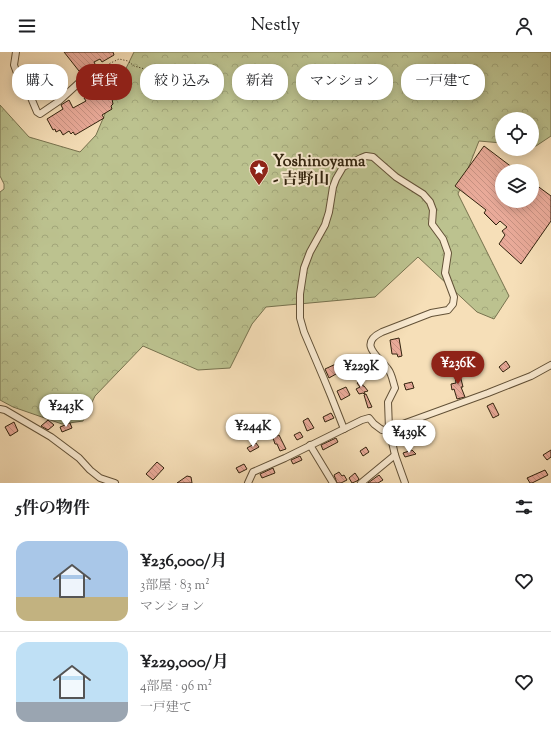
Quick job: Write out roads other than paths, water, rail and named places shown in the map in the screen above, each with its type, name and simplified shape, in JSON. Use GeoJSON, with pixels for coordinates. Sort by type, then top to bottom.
{"type":"FeatureCollection","features":[{"type":"Feature","properties":{"kind":"street"},"geometry":{"type":"LineString","coordinates":[[16,52],[14,65],[18,76],[29,93],[37,112],[40,114],[59,101],[76,85]]}},
{"type":"Feature","properties":{"kind":"street"},"geometry":{"type":"LineString","coordinates":[[344,429],[332,396],[304,332],[300,318],[300,294],[304,268],[310,252],[325,225],[336,179],[343,167],[366,156],[373,157],[396,177],[423,194],[430,202],[433,210],[432,224],[443,239],[448,253],[445,273],[454,297],[453,304],[448,310],[431,313],[389,329],[375,335],[371,340],[373,352],[389,370],[395,388],[388,402],[389,429],[405,483]]}},
{"type":"Feature","properties":{"kind":"street"},"geometry":{"type":"LineString","coordinates":[[248,483],[253,472],[362,420],[369,418],[382,430],[389,429],[488,394],[531,376],[551,365]]}},
{"type":"Feature","properties":{"kind":"street"},"geometry":{"type":"LineString","coordinates":[[0,409],[5,410],[51,437],[79,458],[100,478],[115,483]]}},
{"type":"Feature","properties":{"kind":"street"},"geometry":{"type":"LineString","coordinates":[[310,445],[333,483]]}},
{"type":"Feature","properties":{"kind":"street"},"geometry":{"type":"LineString","coordinates":[[361,483],[396,455]]}},
{"type":"Feature","properties":{"kind":"place","name":"Yoshinoyama - 吉野山"},"geometry":{"type":"Point","coordinates":[259,186]}}]}
